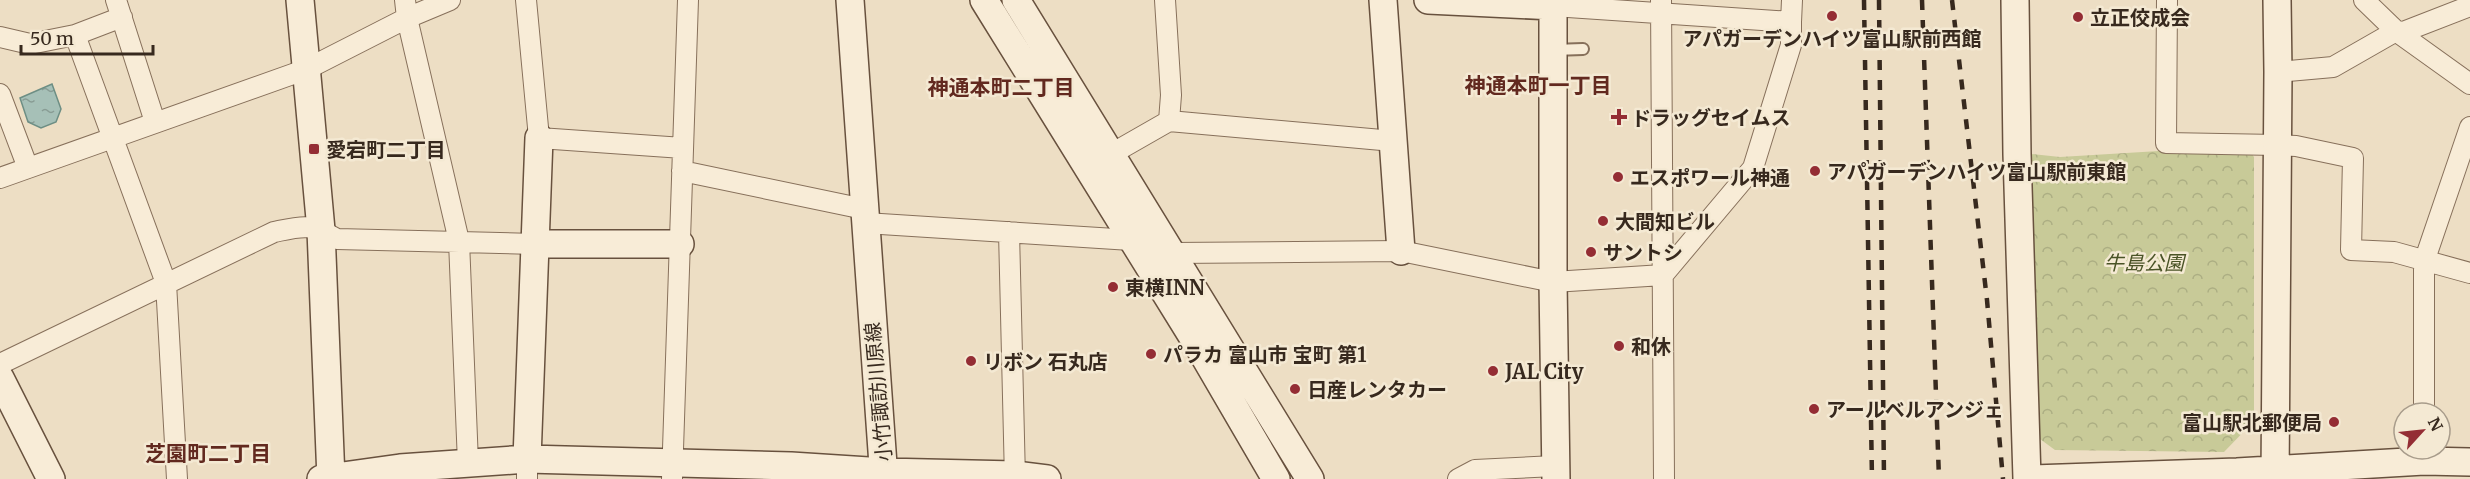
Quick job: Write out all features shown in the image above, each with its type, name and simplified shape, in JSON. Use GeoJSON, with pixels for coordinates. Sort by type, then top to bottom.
{"type":"FeatureCollection","features":[{"type":"Feature","properties":{"kind":"street"},"geometry":{"type":"LineString","coordinates":[[300,0],[321,230],[328,478]]}},
{"type":"Feature","properties":{"kind":"street"},"geometry":{"type":"LineString","coordinates":[[0,178],[307,69],[406,9],[450,0]]}},
{"type":"Feature","properties":{"kind":"street"},"geometry":{"type":"LineString","coordinates":[[526,0],[538,138],[527,469]]}},
{"type":"Feature","properties":{"kind":"street"},"geometry":{"type":"LineString","coordinates":[[672,471],[688,0]]}},
{"type":"Feature","properties":{"kind":"street","name":"小竹諏訪川原線"},"geometry":{"type":"LineString","coordinates":[[328,478],[468,463],[527,469],[884,475],[850,0]]}},
{"type":"Feature","properties":{"kind":"street"},"geometry":{"type":"LineString","coordinates":[[984,0],[1198,347],[1276,479]]}},
{"type":"Feature","properties":{"kind":"street"},"geometry":{"type":"LineString","coordinates":[[1017,0],[1310,479]]}},
{"type":"Feature","properties":{"kind":"street"},"geometry":{"type":"LineString","coordinates":[[1164,0],[1171,95],[1169,121]]}},
{"type":"Feature","properties":{"kind":"street"},"geometry":{"type":"LineString","coordinates":[[1383,0],[1401,251]]}},
{"type":"Feature","properties":{"kind":"street"},"geometry":{"type":"LineString","coordinates":[[1428,0],[1661,7],[1684,20],[1791,22]]}},
{"type":"Feature","properties":{"kind":"street"},"geometry":{"type":"LineString","coordinates":[[682,171],[865,216],[1009,232],[1131,240],[1172,253],[1401,251],[1552,282],[1663,275],[1752,168],[1791,45],[1792,0]]}},
{"type":"Feature","properties":{"kind":"street"},"geometry":{"type":"LineString","coordinates":[[2014,0],[2017,166],[2028,479]]}},
{"type":"Feature","properties":{"kind":"street"},"geometry":{"type":"LineString","coordinates":[[2167,0],[2166,143],[2296,146],[2353,158],[2351,250],[2394,252],[2470,273]]}},
{"type":"Feature","properties":{"kind":"street"},"geometry":{"type":"LineString","coordinates":[[2275,474],[2277,0]]}},
{"type":"Feature","properties":{"kind":"street"},"geometry":{"type":"LineString","coordinates":[[2364,0],[2396,31],[2470,84]]}},
{"type":"Feature","properties":{"kind":"street"},"geometry":{"type":"LineString","coordinates":[[1458,479],[1475,470],[1556,472],[1552,282],[1553,3]]}},
{"type":"Feature","properties":{"kind":"street"},"geometry":{"type":"LineString","coordinates":[[2278,72],[2333,68],[2396,31],[2403,32],[2470,6]]}},
{"type":"Feature","properties":{"kind":"street"},"geometry":{"type":"LineString","coordinates":[[1661,7],[1664,479]]}},
{"type":"Feature","properties":{"kind":"street"},"geometry":{"type":"LineString","coordinates":[[0,37],[30,44],[75,35],[119,9],[155,122]]}},
{"type":"Feature","properties":{"kind":"street"},"geometry":{"type":"LineString","coordinates":[[406,9],[459,241],[468,463]]}},
{"type":"Feature","properties":{"kind":"street"},"geometry":{"type":"LineString","coordinates":[[75,35],[166,283],[177,479]]}},
{"type":"Feature","properties":{"kind":"street"},"geometry":{"type":"LineString","coordinates":[[0,93],[28,168]]}},
{"type":"Feature","properties":{"kind":"street"},"geometry":{"type":"LineString","coordinates":[[1086,168],[1169,121],[1393,141]]}},
{"type":"Feature","properties":{"kind":"street"},"geometry":{"type":"LineString","coordinates":[[2424,401],[2424,262],[2470,127]]}},
{"type":"Feature","properties":{"kind":"street"},"geometry":{"type":"LineString","coordinates":[[538,138],[683,148]]}},
{"type":"Feature","properties":{"kind":"street"},"geometry":{"type":"LineString","coordinates":[[0,364],[273,232],[303,225],[321,230],[337,239],[535,244],[680,244]]}},
{"type":"Feature","properties":{"kind":"street"},"geometry":{"type":"LineString","coordinates":[[1009,232],[1015,477]]}},
{"type":"Feature","properties":{"kind":"street"},"geometry":{"type":"LineString","coordinates":[[0,378],[51,479]]}},
{"type":"Feature","properties":{"kind":"street"},"geometry":{"type":"LineString","coordinates":[[2033,479],[2275,474],[2392,459]]}},
{"type":"Feature","properties":{"kind":"street"},"geometry":{"type":"LineString","coordinates":[[2452,459],[2470,462]]}},
{"type":"Feature","properties":{"kind":"street"},"geometry":{"type":"LineString","coordinates":[[884,475],[1047,479]]}},
{"type":"Feature","properties":{"kind":"lane"},"geometry":{"type":"LineString","coordinates":[[1553,50],[1583,50]]}},
{"type":"Feature","properties":{"kind":"green space","name":"牛島公園"},"geometry":{"type":"Polygon","coordinates":[[[2249,150],[2254,157],[2254,421],[2224,452],[2055,450],[2040,439],[2031,154],[2060,157],[2159,151],[2249,150]]]}},
{"type":"Feature","properties":{"kind":"water"},"geometry":{"type":"Polygon","coordinates":[[[52,84],[61,109],[56,122],[41,128],[28,122],[20,98],[52,84]]]}},
{"type":"Feature","properties":{"kind":"railway"},"geometry":{"type":"LineString","coordinates":[[1864,0],[1872,479]]}},
{"type":"Feature","properties":{"kind":"railway"},"geometry":{"type":"LineString","coordinates":[[1879,0],[1884,479]]}},
{"type":"Feature","properties":{"kind":"railway"},"geometry":{"type":"LineString","coordinates":[[1922,0],[1939,479]]}},
{"type":"Feature","properties":{"kind":"railway"},"geometry":{"type":"LineString","coordinates":[[1952,0],[1987,300],[2003,479]]}},
{"type":"Feature","properties":{"kind":"place","name":"アパガーデンハイツ富山駅前西館"},"geometry":{"type":"Point","coordinates":[1832,16]}},
{"type":"Feature","properties":{"kind":"place","name":"立正佼成会"},"geometry":{"type":"Point","coordinates":[2078,17]}},
{"type":"Feature","properties":{"kind":"place","name":"ドラッグセイムス"},"geometry":{"type":"Point","coordinates":[1619,117]}},
{"type":"Feature","properties":{"kind":"place","name":"愛宕町二丁目"},"geometry":{"type":"Point","coordinates":[314,149]}},
{"type":"Feature","properties":{"kind":"place","name":"アパガーデンハイツ富山駅前東館"},"geometry":{"type":"Point","coordinates":[1815,171]}},
{"type":"Feature","properties":{"kind":"place","name":"エスポワール神通"},"geometry":{"type":"Point","coordinates":[1618,177]}},
{"type":"Feature","properties":{"kind":"place","name":"大間知ビル"},"geometry":{"type":"Point","coordinates":[1603,221]}},
{"type":"Feature","properties":{"kind":"place","name":"サントシ"},"geometry":{"type":"Point","coordinates":[1591,252]}},
{"type":"Feature","properties":{"kind":"place","name":"東横INN"},"geometry":{"type":"Point","coordinates":[1113,287]}},
{"type":"Feature","properties":{"kind":"place","name":"和休"},"geometry":{"type":"Point","coordinates":[1619,346]}},
{"type":"Feature","properties":{"kind":"place","name":"パラカ 富山市 宝町 第1"},"geometry":{"type":"Point","coordinates":[1151,354]}},
{"type":"Feature","properties":{"kind":"place","name":"リボン 石丸店"},"geometry":{"type":"Point","coordinates":[971,361]}},
{"type":"Feature","properties":{"kind":"place","name":"JAL City"},"geometry":{"type":"Point","coordinates":[1493,371]}},
{"type":"Feature","properties":{"kind":"place","name":"日産レンタカー"},"geometry":{"type":"Point","coordinates":[1295,389]}},
{"type":"Feature","properties":{"kind":"place","name":"アールベルアンジェ"},"geometry":{"type":"Point","coordinates":[1814,409]}},
{"type":"Feature","properties":{"kind":"place","name":"富山駅北郵便局"},"geometry":{"type":"Point","coordinates":[2334,422]}},
{"type":"Feature","properties":{"kind":"district","name":"神通本町一丁目"},"geometry":{"type":"Point","coordinates":[1538,85]}},
{"type":"Feature","properties":{"kind":"district","name":"神通本町二丁目"},"geometry":{"type":"Point","coordinates":[1001,87]}},
{"type":"Feature","properties":{"kind":"district","name":"芝園町二丁目"},"geometry":{"type":"Point","coordinates":[208,453]}}]}
